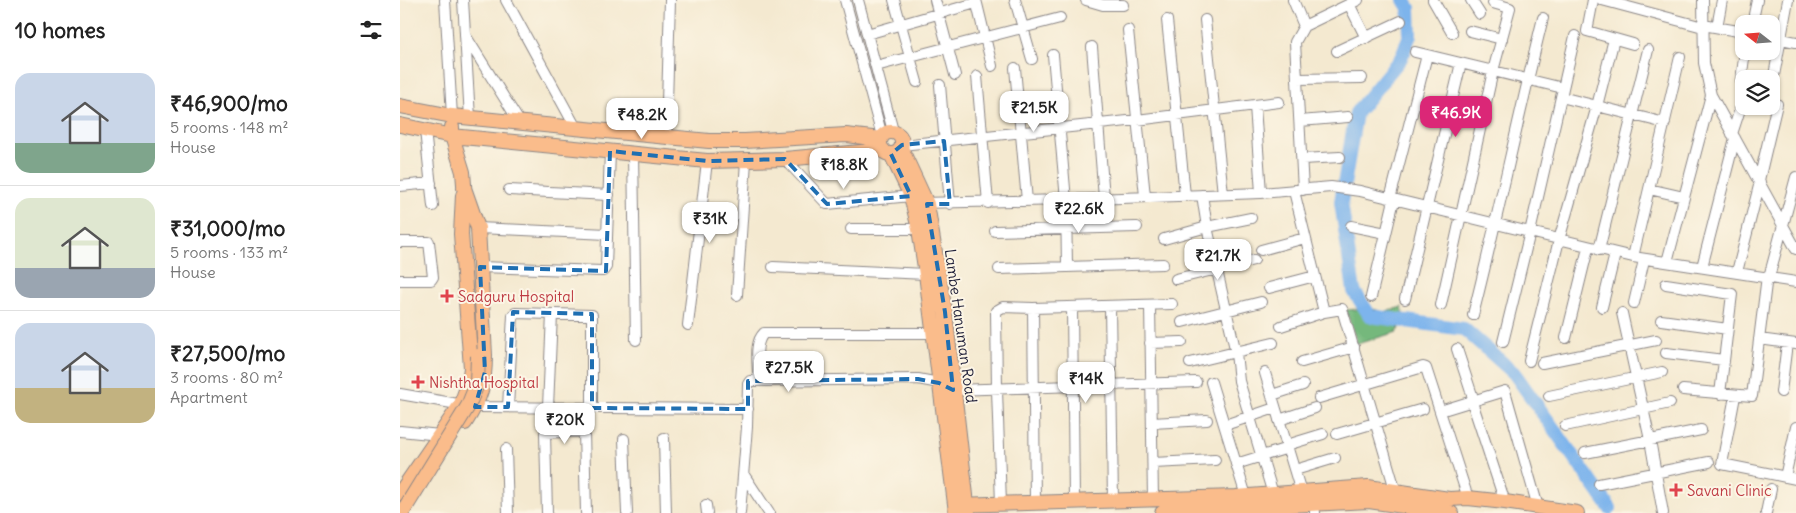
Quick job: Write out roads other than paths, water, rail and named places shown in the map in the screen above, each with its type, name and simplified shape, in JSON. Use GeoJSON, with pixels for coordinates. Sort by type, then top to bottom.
{"type":"FeatureCollection","features":[{"type":"Feature","properties":{"kind":"main road"},"geometry":{"type":"LineString","coordinates":[[400,106],[452,116],[709,141],[745,141],[846,135],[891,143]]}},
{"type":"Feature","properties":{"kind":"main road"},"geometry":{"type":"LineString","coordinates":[[402,513],[468,406],[477,384],[478,356],[470,233],[463,172],[452,136],[452,116]]}},
{"type":"Feature","properties":{"kind":"main road"},"geometry":{"type":"LineString","coordinates":[[463,172],[470,137],[470,118]]}},
{"type":"Feature","properties":{"kind":"main road"},"geometry":{"type":"LineString","coordinates":[[400,125],[452,136],[706,161],[746,162],[785,160],[891,143]]}},
{"type":"Feature","properties":{"kind":"main road","name":"Lambe Hanuman Road"},"geometry":{"type":"LineString","coordinates":[[891,143],[912,199],[926,274],[939,383],[965,508]]}},
{"type":"Feature","properties":{"kind":"main road","name":"Lambe Hanuman Road"},"geometry":{"type":"LineString","coordinates":[[891,143],[927,204],[945,312],[965,508]]}},
{"type":"Feature","properties":{"kind":"main road"},"geometry":{"type":"LineString","coordinates":[[408,513],[475,407],[480,397],[485,372],[478,228],[464,188]]}},
{"type":"Feature","properties":{"kind":"main road"},"geometry":{"type":"LineString","coordinates":[[400,493],[461,404],[469,382],[470,368],[461,234],[464,188]]}},
{"type":"Feature","properties":{"kind":"main road"},"geometry":{"type":"LineString","coordinates":[[965,508],[1001,504],[1246,496],[1368,487],[1395,489],[1449,509]]}},
{"type":"Feature","properties":{"kind":"main road"},"geometry":{"type":"LineString","coordinates":[[965,508],[986,512],[1154,508],[1164,512],[1369,501],[1449,509],[1468,498],[1577,513]]}},
{"type":"Feature","properties":{"kind":"main road"},"geometry":{"type":"LineString","coordinates":[[1309,513],[1372,509],[1391,513]]}},
{"type":"Feature","properties":{"kind":"street"},"geometry":{"type":"LineString","coordinates":[[445,0],[452,116]]}},
{"type":"Feature","properties":{"kind":"street"},"geometry":{"type":"LineString","coordinates":[[463,0],[470,118]]}},
{"type":"Feature","properties":{"kind":"street"},"geometry":{"type":"LineString","coordinates":[[506,0],[576,128]]}},
{"type":"Feature","properties":{"kind":"street"},"geometry":{"type":"LineString","coordinates":[[666,137],[670,0]]}},
{"type":"Feature","properties":{"kind":"street","name":"Lambe Hanuman Road"},"geometry":{"type":"LineString","coordinates":[[845,0],[891,143]]}},
{"type":"Feature","properties":{"kind":"street","name":"Lambe Hanuman Road"},"geometry":{"type":"LineString","coordinates":[[858,0],[876,66],[891,143]]}},
{"type":"Feature","properties":{"kind":"street"},"geometry":{"type":"LineString","coordinates":[[894,0],[917,82]]}},
{"type":"Feature","properties":{"kind":"street"},"geometry":{"type":"LineString","coordinates":[[935,0],[955,74]]}},
{"type":"Feature","properties":{"kind":"street"},"geometry":{"type":"LineString","coordinates":[[1015,0],[1032,59]]}},
{"type":"Feature","properties":{"kind":"street"},"geometry":{"type":"LineString","coordinates":[[1086,0],[1104,5],[1123,5]]}},
{"type":"Feature","properties":{"kind":"street"},"geometry":{"type":"LineString","coordinates":[[1293,0],[1304,26]]}},
{"type":"Feature","properties":{"kind":"street"},"geometry":{"type":"LineString","coordinates":[[1433,0],[1452,33]]}},
{"type":"Feature","properties":{"kind":"street"},"geometry":{"type":"LineString","coordinates":[[1472,0],[1480,14]]}},
{"type":"Feature","properties":{"kind":"street"},"geometry":{"type":"LineString","coordinates":[[1594,0],[1587,31],[1633,44]]}},
{"type":"Feature","properties":{"kind":"street"},"geometry":{"type":"LineString","coordinates":[[1602,0],[1703,26],[1735,30]]}},
{"type":"Feature","properties":{"kind":"street"},"geometry":{"type":"LineString","coordinates":[[1703,0],[1704,63],[1711,96],[1783,225],[1793,236],[1796,249]]}},
{"type":"Feature","properties":{"kind":"street"},"geometry":{"type":"LineString","coordinates":[[1717,27],[1722,0]]}},
{"type":"Feature","properties":{"kind":"street"},"geometry":{"type":"LineString","coordinates":[[1754,15],[1757,0]]}},
{"type":"Feature","properties":{"kind":"street"},"geometry":{"type":"LineString","coordinates":[[1780,25],[1788,0]]}},
{"type":"Feature","properties":{"kind":"street"},"geometry":{"type":"LineString","coordinates":[[868,34],[976,2],[992,66]]}},
{"type":"Feature","properties":{"kind":"street"},"geometry":{"type":"LineString","coordinates":[[1324,312],[1305,238],[1298,190],[1302,159],[1295,42],[1304,26],[1354,2],[1366,38]]}},
{"type":"Feature","properties":{"kind":"street"},"geometry":{"type":"LineString","coordinates":[[1441,305],[1493,71],[1510,8],[1492,3]]}},
{"type":"Feature","properties":{"kind":"street"},"geometry":{"type":"LineString","coordinates":[[876,66],[1060,18]]}},
{"type":"Feature","properties":{"kind":"street"},"geometry":{"type":"LineString","coordinates":[[1473,315],[1496,224],[1543,18]]}},
{"type":"Feature","properties":{"kind":"street"},"geometry":{"type":"LineString","coordinates":[[1167,20],[1185,195]]}},
{"type":"Feature","properties":{"kind":"street"},"geometry":{"type":"LineString","coordinates":[[1205,20],[1223,194]]}},
{"type":"Feature","properties":{"kind":"street"},"geometry":{"type":"LineString","coordinates":[[1337,51],[1401,21]]}},
{"type":"Feature","properties":{"kind":"street"},"geometry":{"type":"LineString","coordinates":[[1128,30],[1145,196]]}},
{"type":"Feature","properties":{"kind":"street"},"geometry":{"type":"LineString","coordinates":[[1470,31],[1502,39]]}},
{"type":"Feature","properties":{"kind":"street"},"geometry":{"type":"LineString","coordinates":[[464,35],[520,123]]}},
{"type":"Feature","properties":{"kind":"street"},"geometry":{"type":"LineString","coordinates":[[1503,342],[1574,36]]}},
{"type":"Feature","properties":{"kind":"street"},"geometry":{"type":"LineString","coordinates":[[1529,361],[1559,240],[1598,106],[1614,39]]}},
{"type":"Feature","properties":{"kind":"street"},"geometry":{"type":"LineString","coordinates":[[1780,39],[1796,42]]}},
{"type":"Feature","properties":{"kind":"street"},"geometry":{"type":"LineString","coordinates":[[1092,47],[1104,198]]}},
{"type":"Feature","properties":{"kind":"street"},"geometry":{"type":"LineString","coordinates":[[1566,338],[1594,249],[1632,115],[1648,50]]}},
{"type":"Feature","properties":{"kind":"street"},"geometry":{"type":"LineString","coordinates":[[1415,52],[1528,79],[1598,106],[1664,123]]}},
{"type":"Feature","properties":{"kind":"street"},"geometry":{"type":"LineString","coordinates":[[1372,297],[1392,199],[1427,55]]}},
{"type":"Feature","properties":{"kind":"street"},"geometry":{"type":"LineString","coordinates":[[1053,56],[1066,200],[1067,267]]}},
{"type":"Feature","properties":{"kind":"street"},"geometry":{"type":"LineString","coordinates":[[1632,258],[1680,57]]}},
{"type":"Feature","properties":{"kind":"street"},"geometry":{"type":"LineString","coordinates":[[1405,300],[1461,63]]}},
{"type":"Feature","properties":{"kind":"street"},"geometry":{"type":"LineString","coordinates":[[1015,68],[1027,202]]}},
{"type":"Feature","properties":{"kind":"street"},"geometry":{"type":"LineString","coordinates":[[977,76],[988,203]]}},
{"type":"Feature","properties":{"kind":"street"},"geometry":{"type":"LineString","coordinates":[[1297,79],[1362,78]]}},
{"type":"Feature","properties":{"kind":"street"},"geometry":{"type":"LineString","coordinates":[[940,85],[950,204]]}},
{"type":"Feature","properties":{"kind":"street"},"geometry":{"type":"LineString","coordinates":[[1667,262],[1711,96]]}},
{"type":"Feature","properties":{"kind":"street"},"geometry":{"type":"LineString","coordinates":[[891,143],[944,141],[1022,133],[1279,102]]}},
{"type":"Feature","properties":{"kind":"street"},"geometry":{"type":"LineString","coordinates":[[1255,106],[1261,193]]}},
{"type":"Feature","properties":{"kind":"street"},"geometry":{"type":"LineString","coordinates":[[1702,267],[1739,115]]}},
{"type":"Feature","properties":{"kind":"street"},"geometry":{"type":"LineString","coordinates":[[1737,272],[1774,115]]}},
{"type":"Feature","properties":{"kind":"street"},"geometry":{"type":"LineString","coordinates":[[1300,121],[1348,117]]}},
{"type":"Feature","properties":{"kind":"street"},"geometry":{"type":"LineString","coordinates":[[426,130],[433,206]]}},
{"type":"Feature","properties":{"kind":"street"},"geometry":{"type":"LineString","coordinates":[[480,267],[603,270],[606,267],[610,151]]}},
{"type":"Feature","properties":{"kind":"street"},"geometry":{"type":"LineString","coordinates":[[632,154],[636,340]]}},
{"type":"Feature","properties":{"kind":"street"},"geometry":{"type":"LineString","coordinates":[[1302,159],[1340,156]]}},
{"type":"Feature","properties":{"kind":"street"},"geometry":{"type":"LineString","coordinates":[[785,160],[827,204],[912,199],[927,204],[1027,202],[1261,193],[1332,187],[1392,199],[1632,258],[1796,282]]}},
{"type":"Feature","properties":{"kind":"street"},"geometry":{"type":"LineString","coordinates":[[688,325],[706,161]]}},
{"type":"Feature","properties":{"kind":"street"},"geometry":{"type":"LineString","coordinates":[[737,295],[746,162]]}},
{"type":"Feature","properties":{"kind":"street"},"geometry":{"type":"LineString","coordinates":[[1683,390],[1752,396],[1768,277],[1783,225],[1793,204],[1796,176]]}},
{"type":"Feature","properties":{"kind":"street"},"geometry":{"type":"LineString","coordinates":[[400,186],[431,183]]}},
{"type":"Feature","properties":{"kind":"street"},"geometry":{"type":"LineString","coordinates":[[1649,189],[1684,197]]}},
{"type":"Feature","properties":{"kind":"street"},"geometry":{"type":"LineString","coordinates":[[508,190],[609,195]]}},
{"type":"Feature","properties":{"kind":"street"},"geometry":{"type":"LineString","coordinates":[[1202,195],[1207,226],[1236,353],[1239,381],[1273,494]]}},
{"type":"Feature","properties":{"kind":"street"},"geometry":{"type":"LineString","coordinates":[[1164,239],[1207,226],[1251,218]]}},
{"type":"Feature","properties":{"kind":"street"},"geometry":{"type":"LineString","coordinates":[[1351,226],[1386,233]]}},
{"type":"Feature","properties":{"kind":"street"},"geometry":{"type":"LineString","coordinates":[[995,232],[1137,227]]}},
{"type":"Feature","properties":{"kind":"street"},"geometry":{"type":"LineString","coordinates":[[478,228],[607,234]]}},
{"type":"Feature","properties":{"kind":"street"},"geometry":{"type":"LineString","coordinates":[[851,229],[918,229]]}},
{"type":"Feature","properties":{"kind":"street"},"geometry":{"type":"LineString","coordinates":[[1261,250],[1305,238]]}},
{"type":"Feature","properties":{"kind":"street"},"geometry":{"type":"LineString","coordinates":[[400,242],[429,242],[433,277],[430,280],[400,280]]}},
{"type":"Feature","properties":{"kind":"street"},"geometry":{"type":"LineString","coordinates":[[1602,307],[1615,254]]}},
{"type":"Feature","properties":{"kind":"street"},"geometry":{"type":"LineString","coordinates":[[1176,279],[1254,260]]}},
{"type":"Feature","properties":{"kind":"street"},"geometry":{"type":"LineString","coordinates":[[1634,302],[1644,260]]}},
{"type":"Feature","properties":{"kind":"street"},"geometry":{"type":"LineString","coordinates":[[999,269],[1163,264]]}},
{"type":"Feature","properties":{"kind":"street"},"geometry":{"type":"LineString","coordinates":[[773,267],[926,274]]}},
{"type":"Feature","properties":{"kind":"street"},"geometry":{"type":"LineString","coordinates":[[1269,288],[1315,276]]}},
{"type":"Feature","properties":{"kind":"street"},"geometry":{"type":"LineString","coordinates":[[1666,284],[1732,294],[1720,394]]}},
{"type":"Feature","properties":{"kind":"street"},"geometry":{"type":"LineString","coordinates":[[1182,322],[1261,302]]}},
{"type":"Feature","properties":{"kind":"street"},"geometry":{"type":"LineString","coordinates":[[1150,304],[1153,500]]}},
{"type":"Feature","properties":{"kind":"street"},"geometry":{"type":"LineString","coordinates":[[1001,504],[996,311],[1004,307],[1033,308],[1172,304]]}},
{"type":"Feature","properties":{"kind":"street"},"geometry":{"type":"LineString","coordinates":[[1110,306],[1113,501]]}},
{"type":"Feature","properties":{"kind":"street"},"geometry":{"type":"LineString","coordinates":[[1072,307],[1074,502]]}},
{"type":"Feature","properties":{"kind":"street"},"geometry":{"type":"LineString","coordinates":[[1033,308],[1035,503]]}},
{"type":"Feature","properties":{"kind":"street"},"geometry":{"type":"LineString","coordinates":[[1281,326],[1324,312],[1342,309],[1395,489]]}},
{"type":"Feature","properties":{"kind":"street"},"geometry":{"type":"LineString","coordinates":[[508,407],[513,314],[515,312],[592,315],[592,408]]}},
{"type":"Feature","properties":{"kind":"street"},"geometry":{"type":"LineString","coordinates":[[548,407],[552,314]]}},
{"type":"Feature","properties":{"kind":"street"},"geometry":{"type":"LineString","coordinates":[[1622,314],[1657,472],[1663,513]]}},
{"type":"Feature","properties":{"kind":"street"},"geometry":{"type":"LineString","coordinates":[[1661,320],[1728,329]]}},
{"type":"Feature","properties":{"kind":"street"},"geometry":{"type":"LineString","coordinates":[[758,373],[758,345],[764,333],[934,332]]}},
{"type":"Feature","properties":{"kind":"street"},"geometry":{"type":"LineString","coordinates":[[1759,339],[1791,343],[1780,392]]}},
{"type":"Feature","properties":{"kind":"street"},"geometry":{"type":"LineString","coordinates":[[1542,363],[1656,340]]}},
{"type":"Feature","properties":{"kind":"street"},"geometry":{"type":"LineString","coordinates":[[1150,343],[1182,342]]}},
{"type":"Feature","properties":{"kind":"street"},"geometry":{"type":"LineString","coordinates":[[1190,363],[1273,343]]}},
{"type":"Feature","properties":{"kind":"street"},"geometry":{"type":"LineString","coordinates":[[1302,362],[1354,347]]}},
{"type":"Feature","properties":{"kind":"street"},"geometry":{"type":"LineString","coordinates":[[1457,349],[1505,502]]}},
{"type":"Feature","properties":{"kind":"street"},"geometry":{"type":"LineString","coordinates":[[1666,353],[1724,360]]}},
{"type":"Feature","properties":{"kind":"street"},"geometry":{"type":"LineString","coordinates":[[1319,398],[1365,383],[1427,368],[1468,498]]}},
{"type":"Feature","properties":{"kind":"street"},"geometry":{"type":"LineString","coordinates":[[1548,396],[1662,372]]}},
{"type":"Feature","properties":{"kind":"street"},"geometry":{"type":"LineString","coordinates":[[1265,373],[1301,492]]}},
{"type":"Feature","properties":{"kind":"street"},"geometry":{"type":"LineString","coordinates":[[740,513],[750,381],[918,379],[939,383],[953,390],[1196,382]]}},
{"type":"Feature","properties":{"kind":"street"},"geometry":{"type":"LineString","coordinates":[[1211,382],[1246,496]]}},
{"type":"Feature","properties":{"kind":"street"},"geometry":{"type":"LineString","coordinates":[[1272,395],[1303,384]]}},
{"type":"Feature","properties":{"kind":"street"},"geometry":{"type":"LineString","coordinates":[[1440,411],[1503,391],[1505,392],[1538,507]]}},
{"type":"Feature","properties":{"kind":"street"},"geometry":{"type":"LineString","coordinates":[[400,394],[475,407],[748,409]]}},
{"type":"Feature","properties":{"kind":"street"},"geometry":{"type":"LineString","coordinates":[[1735,396],[1722,464],[1791,478],[1796,428]]}},
{"type":"Feature","properties":{"kind":"street"},"geometry":{"type":"LineString","coordinates":[[1566,426],[1670,403]]}},
{"type":"Feature","properties":{"kind":"street"},"geometry":{"type":"LineString","coordinates":[[1225,425],[1276,408]]}},
{"type":"Feature","properties":{"kind":"street"},"geometry":{"type":"LineString","coordinates":[[1279,420],[1315,408]]}},
{"type":"Feature","properties":{"kind":"street"},"geometry":{"type":"LineString","coordinates":[[1337,434],[1422,408]]}},
{"type":"Feature","properties":{"kind":"street"},"geometry":{"type":"LineString","coordinates":[[1152,423],[1207,420]]}},
{"type":"Feature","properties":{"kind":"street"},"geometry":{"type":"LineString","coordinates":[[1585,453],[1701,430]]}},
{"type":"Feature","properties":{"kind":"street"},"geometry":{"type":"LineString","coordinates":[[400,431],[440,435]]}},
{"type":"Feature","properties":{"kind":"street"},"geometry":{"type":"LineString","coordinates":[[547,513],[544,433],[584,431],[586,513]]}},
{"type":"Feature","properties":{"kind":"street"},"geometry":{"type":"LineString","coordinates":[[1236,464],[1323,434]]}},
{"type":"Feature","properties":{"kind":"street"},"geometry":{"type":"LineString","coordinates":[[664,438],[666,513]]}},
{"type":"Feature","properties":{"kind":"street"},"geometry":{"type":"LineString","coordinates":[[624,439],[627,513]]}},
{"type":"Feature","properties":{"kind":"street"},"geometry":{"type":"LineString","coordinates":[[506,449],[508,513]]}},
{"type":"Feature","properties":{"kind":"street"},"geometry":{"type":"LineString","coordinates":[[1295,470],[1335,458]]}},
{"type":"Feature","properties":{"kind":"street"},"geometry":{"type":"LineString","coordinates":[[1153,463],[1215,460]]}},
{"type":"Feature","properties":{"kind":"street"},"geometry":{"type":"LineString","coordinates":[[1599,484],[1709,462]]}},
{"type":"Feature","properties":{"kind":"street"},"geometry":{"type":"LineString","coordinates":[[744,476],[765,510]]}},
{"type":"Feature","properties":{"kind":"street"},"geometry":{"type":"LineString","coordinates":[[1766,513],[1771,489]]}},
{"type":"Feature","properties":{"kind":"waterway"},"geometry":{"type":"LineString","coordinates":[[1404,0],[1409,8],[1410,35],[1401,58],[1356,113],[1341,202],[1354,291],[1370,316],[1464,329],[1514,373],[1610,508]]}},
{"type":"Feature","properties":{"kind":"place","name":"Sadguru Hospital"},"geometry":{"type":"Point","coordinates":[447,296]}},
{"type":"Feature","properties":{"kind":"place","name":"Nishtha Hospital"},"geometry":{"type":"Point","coordinates":[418,382]}},
{"type":"Feature","properties":{"kind":"place","name":"Savani Clinic"},"geometry":{"type":"Point","coordinates":[1676,490]}}]}
